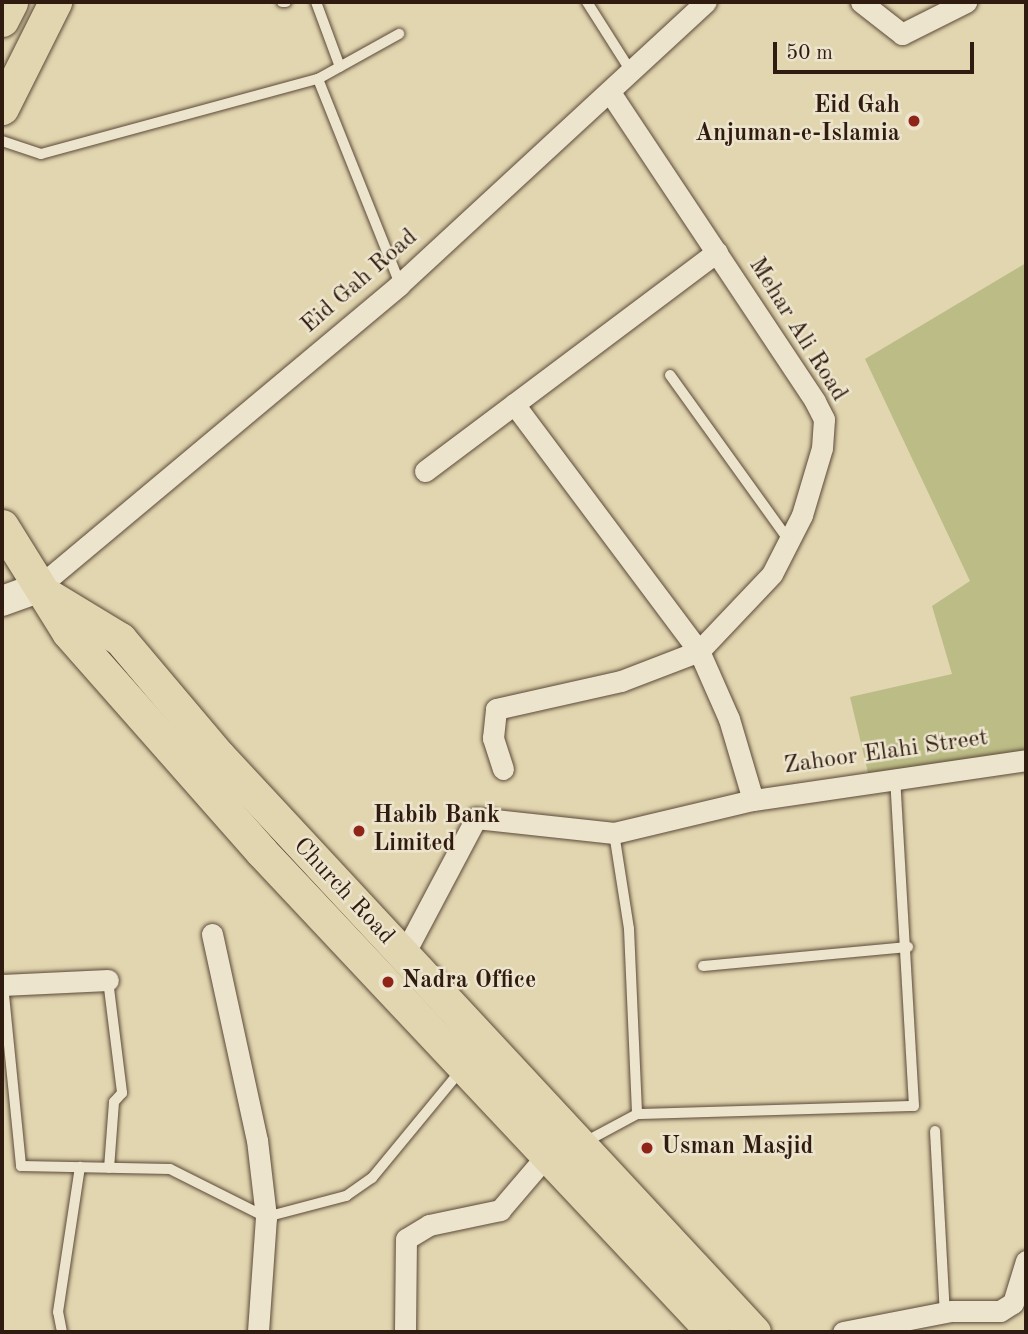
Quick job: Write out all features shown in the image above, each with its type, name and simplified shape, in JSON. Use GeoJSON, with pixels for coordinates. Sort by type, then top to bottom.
{"type":"FeatureCollection","features":[{"type":"Feature","properties":{"kind":"main road"},"geometry":{"type":"LineString","coordinates":[[2,20],[11,2]]}},
{"type":"Feature","properties":{"kind":"main road"},"geometry":{"type":"LineString","coordinates":[[2,107],[55,2]]}},
{"type":"Feature","properties":{"kind":"main road","name":"Church Road"},"geometry":{"type":"LineString","coordinates":[[2,526],[34,574],[37,588],[261,851],[713,1332]]}},
{"type":"Feature","properties":{"kind":"main road"},"geometry":{"type":"LineString","coordinates":[[2,601],[37,588]]}},
{"type":"Feature","properties":{"kind":"main road","name":"Church Road"},"geometry":{"type":"LineString","coordinates":[[37,588],[120,639],[403,956],[754,1332]]}},
{"type":"Feature","properties":{"kind":"street","name":"Eid Gah Road"},"geometry":{"type":"LineString","coordinates":[[37,588],[400,284],[611,94],[706,2]]}},
{"type":"Feature","properties":{"kind":"street"},"geometry":{"type":"LineString","coordinates":[[861,2],[902,34],[966,2]]}},
{"type":"Feature","properties":{"kind":"street","name":"Mehar Ali Road"},"geometry":{"type":"LineString","coordinates":[[503,769],[493,738],[496,709],[621,681],[699,650],[772,574],[790,542],[816,478],[824,419],[717,251],[611,94]]}},
{"type":"Feature","properties":{"kind":"street"},"geometry":{"type":"LineString","coordinates":[[425,471],[717,251]]}},
{"type":"Feature","properties":{"kind":"street"},"geometry":{"type":"LineString","coordinates":[[514,404],[699,650],[729,719],[753,800]]}},
{"type":"Feature","properties":{"kind":"street","name":"Zahoor Elahi Street"},"geometry":{"type":"LineString","coordinates":[[403,956],[476,818],[614,833],[753,800],[895,776],[1026,760]]}},
{"type":"Feature","properties":{"kind":"street"},"geometry":{"type":"LineString","coordinates":[[212,934],[257,1140],[266,1217],[258,1332]]}},
{"type":"Feature","properties":{"kind":"street"},"geometry":{"type":"LineString","coordinates":[[2,985],[108,980]]}},
{"type":"Feature","properties":{"kind":"street"},"geometry":{"type":"LineString","coordinates":[[405,1332],[406,1239],[429,1225],[500,1210],[547,1155]]}},
{"type":"Feature","properties":{"kind":"street"},"geometry":{"type":"LineString","coordinates":[[843,1332],[945,1313],[1007,1307],[1026,1261]]}},
{"type":"Feature","properties":{"kind":"lane"},"geometry":{"type":"LineString","coordinates":[[316,2],[340,67]]}},
{"type":"Feature","properties":{"kind":"lane"},"geometry":{"type":"LineString","coordinates":[[587,2],[632,73]]}},
{"type":"Feature","properties":{"kind":"lane"},"geometry":{"type":"LineString","coordinates":[[2,141],[41,154],[318,79],[399,34]]}},
{"type":"Feature","properties":{"kind":"lane"},"geometry":{"type":"LineString","coordinates":[[318,79],[400,284]]}},
{"type":"Feature","properties":{"kind":"lane"},"geometry":{"type":"LineString","coordinates":[[670,374],[790,542]]}},
{"type":"Feature","properties":{"kind":"lane"},"geometry":{"type":"LineString","coordinates":[[580,1145],[637,1115],[914,1105],[908,947],[895,776]]}},
{"type":"Feature","properties":{"kind":"lane"},"geometry":{"type":"LineString","coordinates":[[614,833],[629,929],[637,1115]]}},
{"type":"Feature","properties":{"kind":"lane"},"geometry":{"type":"LineString","coordinates":[[703,966],[908,947]]}},
{"type":"Feature","properties":{"kind":"lane"},"geometry":{"type":"LineString","coordinates":[[108,980],[122,1093],[114,1102],[109,1168]]}},
{"type":"Feature","properties":{"kind":"lane"},"geometry":{"type":"LineString","coordinates":[[2,985],[21,1167],[170,1169],[266,1217],[346,1196],[372,1178],[464,1067]]}},
{"type":"Feature","properties":{"kind":"lane"},"geometry":{"type":"LineString","coordinates":[[935,1131],[945,1313]]}},
{"type":"Feature","properties":{"kind":"lane"},"geometry":{"type":"LineString","coordinates":[[62,1332],[58,1312],[80,1167]]}},
{"type":"Feature","properties":{"kind":"green space"},"geometry":{"type":"Polygon","coordinates":[[[1026,263],[1026,760],[870,781],[850,697],[952,674],[932,606],[970,581],[865,359],[1026,263]]]}},
{"type":"Feature","properties":{"kind":"place","name":"Eid Gah Anjuman-e-Islamia"},"geometry":{"type":"Point","coordinates":[914,121]}},
{"type":"Feature","properties":{"kind":"place","name":"Habib Bank Limited"},"geometry":{"type":"Point","coordinates":[359,831]}},
{"type":"Feature","properties":{"kind":"place","name":"Nadra Office"},"geometry":{"type":"Point","coordinates":[388,982]}},
{"type":"Feature","properties":{"kind":"place","name":"Usman Masjid"},"geometry":{"type":"Point","coordinates":[647,1148]}}]}
